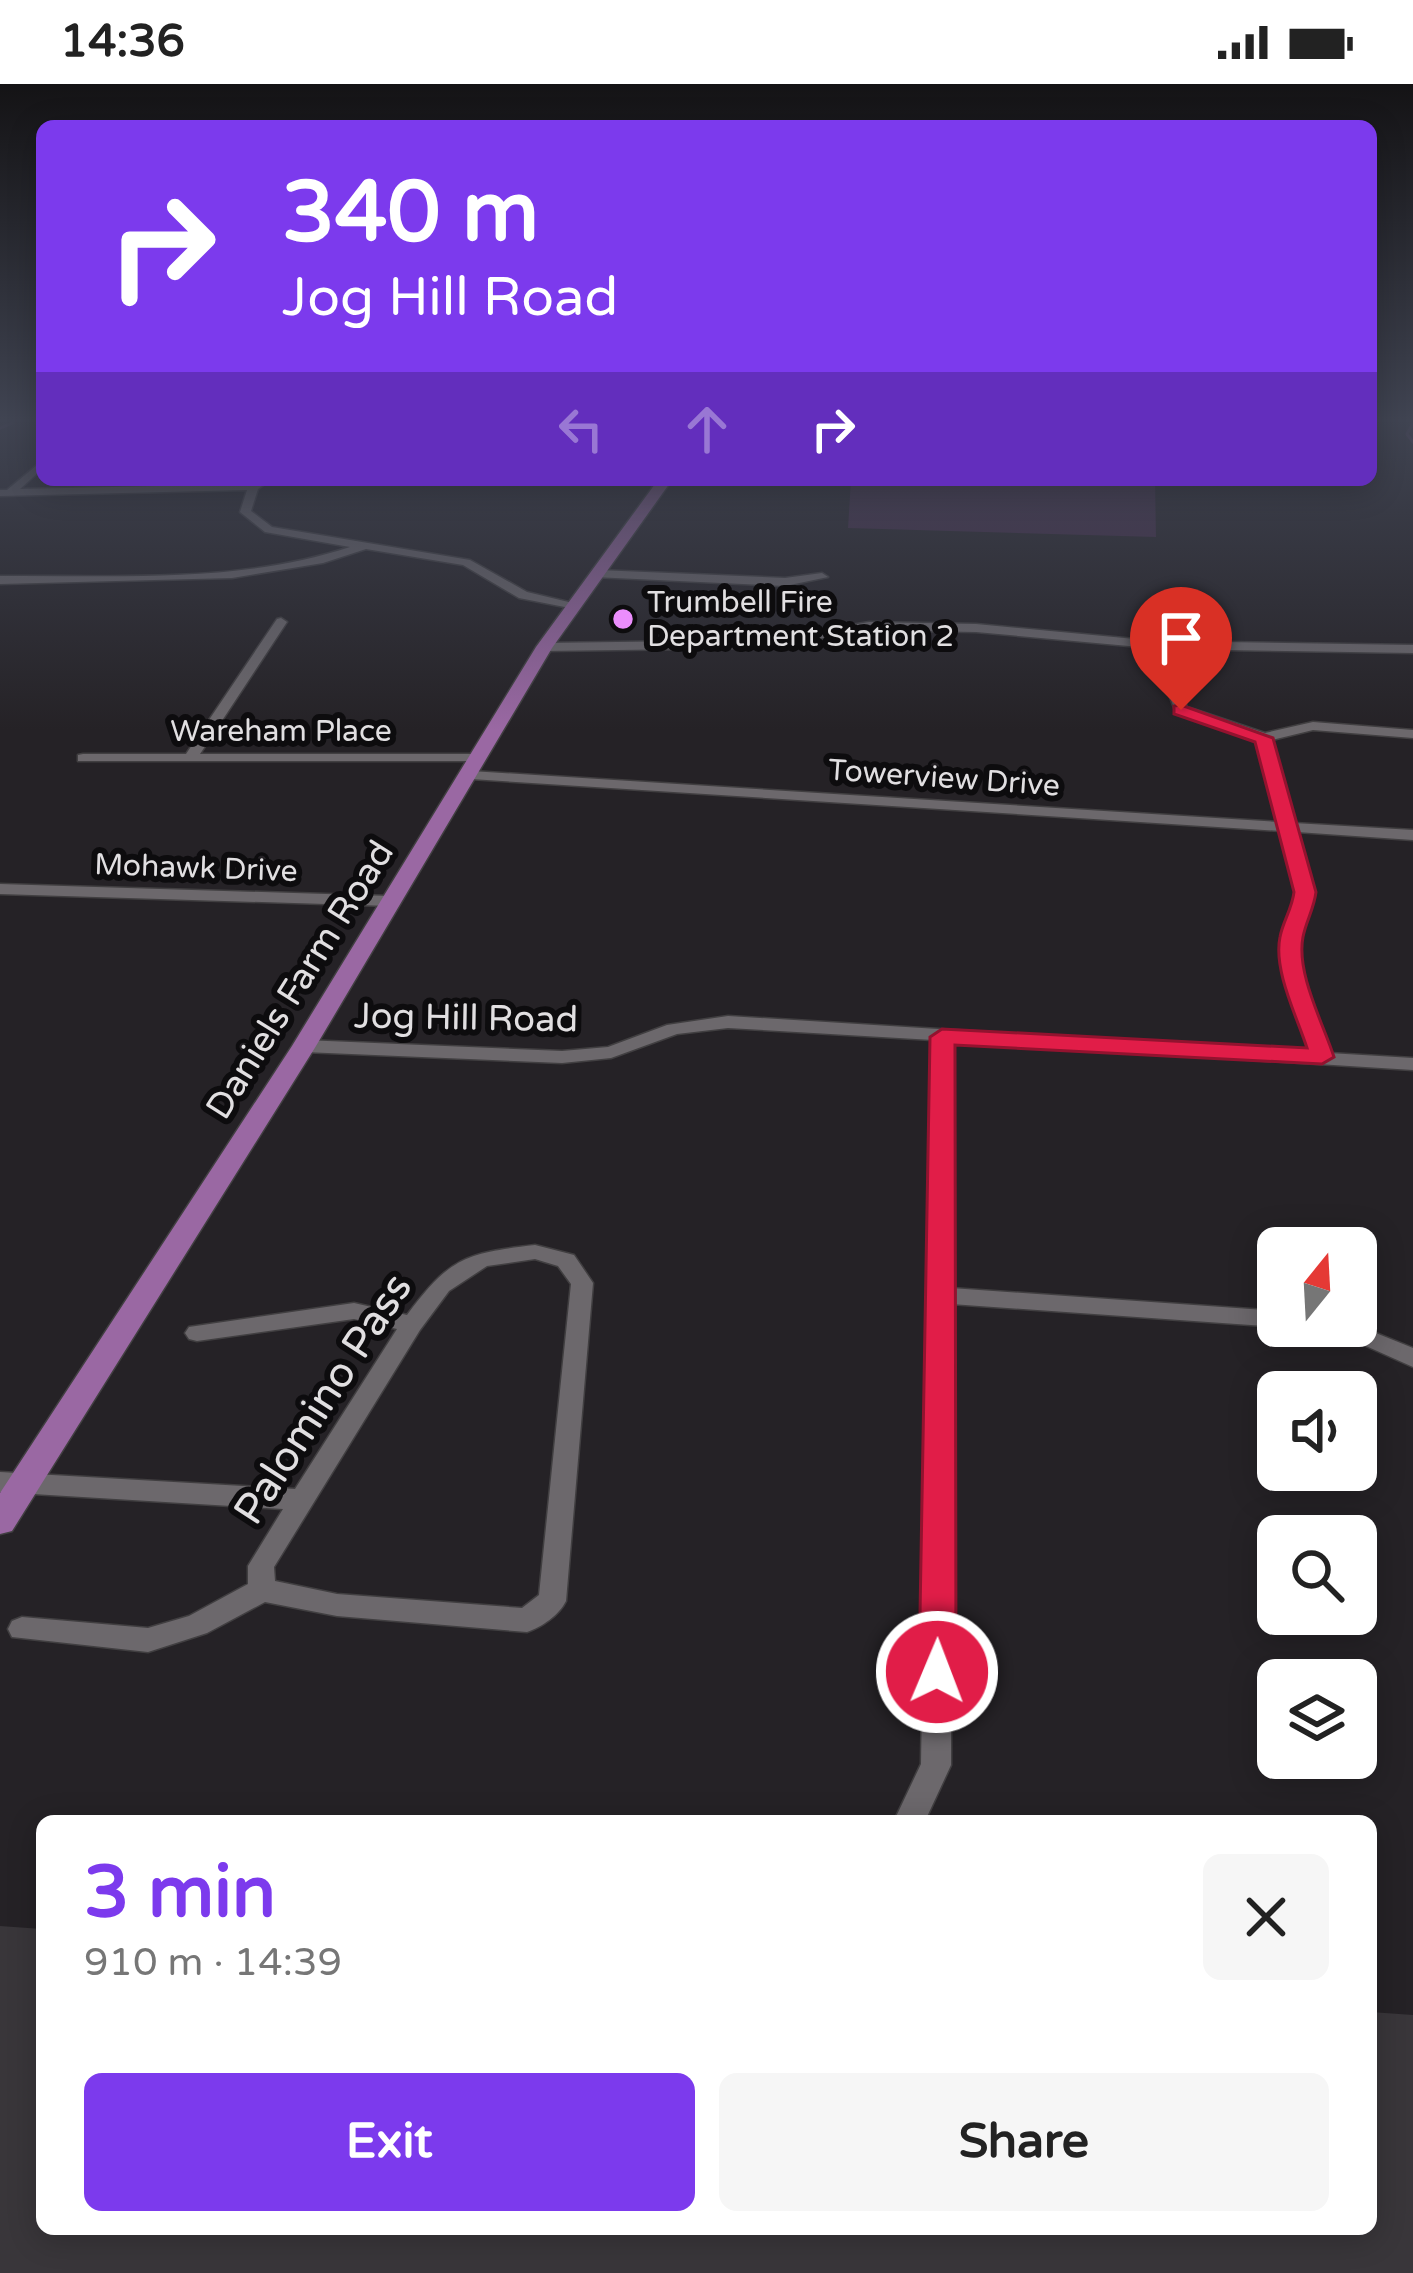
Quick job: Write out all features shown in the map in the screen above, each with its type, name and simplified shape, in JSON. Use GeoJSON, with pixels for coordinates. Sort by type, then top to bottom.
{"type":"FeatureCollection","features":[{"type":"Feature","properties":{"kind":"main road","name":"Daniels Farm Road"},"geometry":{"type":"LineString","coordinates":[[0,1521],[12,1484],[304,1046],[544,647],[633,525]]}},
{"type":"Feature","properties":{"kind":"street"},"geometry":{"type":"LineString","coordinates":[[262,525],[268,530],[466,562],[523,596],[575,605]]}},
{"type":"Feature","properties":{"kind":"street"},"geometry":{"type":"LineString","coordinates":[[1,580],[264,573],[320,565],[364,546]]}},
{"type":"Feature","properties":{"kind":"street"},"geometry":{"type":"LineString","coordinates":[[598,574],[785,582],[822,577]]}},
{"type":"Feature","properties":{"kind":"street"},"geometry":{"type":"LineString","coordinates":[[190,758],[281,622]]}},
{"type":"Feature","properties":{"kind":"street"},"geometry":{"type":"LineString","coordinates":[[544,647],[766,644],[869,626],[976,628],[1156,645],[1413,649]]}},
{"type":"Feature","properties":{"kind":"street"},"geometry":{"type":"LineString","coordinates":[[1156,645],[1181,710],[1264,738],[1313,726],[1413,734]]}},
{"type":"Feature","properties":{"kind":"street"},"geometry":{"type":"LineString","coordinates":[[1264,738],[1305,892],[1302,915],[1291,938],[1294,969],[1322,1057]]}},
{"type":"Feature","properties":{"kind":"street","name":"Wareham Place"},"geometry":{"type":"LineString","coordinates":[[83,758],[475,766]]}},
{"type":"Feature","properties":{"kind":"street","name":"Towerview Drive"},"geometry":{"type":"LineString","coordinates":[[475,766],[1413,835]]}},
{"type":"Feature","properties":{"kind":"street","name":"Mohawk Drive"},"geometry":{"type":"LineString","coordinates":[[0,889],[390,901]]}},
{"type":"Feature","properties":{"kind":"street","name":"Jog Hill Road"},"geometry":{"type":"LineString","coordinates":[[304,1046],[562,1057],[611,1052],[674,1029],[728,1022],[1413,1064]]}},
{"type":"Feature","properties":{"kind":"street"},"geometry":{"type":"LineString","coordinates":[[912,1815],[936,1766],[942,1037]]}},
{"type":"Feature","properties":{"kind":"street","name":"Palomino Pass"},"geometry":{"type":"LineString","coordinates":[[535,1252],[566,1261],[582,1283],[552,1601],[527,1620],[337,1605],[262,1590],[261,1566],[412,1324],[441,1285],[481,1259],[535,1252]]}},
{"type":"Feature","properties":{"kind":"street"},"geometry":{"type":"LineString","coordinates":[[943,1294],[1257,1317]]}},
{"type":"Feature","properties":{"kind":"street"},"geometry":{"type":"LineString","coordinates":[[197,1333],[354,1311],[412,1324]]}},
{"type":"Feature","properties":{"kind":"street"},"geometry":{"type":"LineString","coordinates":[[1377,1341],[1413,1358]]}},
{"type":"Feature","properties":{"kind":"street"},"geometry":{"type":"LineString","coordinates":[[12,1484],[305,1500]]}},
{"type":"Feature","properties":{"kind":"street"},"geometry":{"type":"LineString","coordinates":[[22,1629],[148,1640],[197,1625],[262,1590]]}},
{"type":"Feature","properties":{"kind":"shaded area"},"geometry":{"type":"Polygon","coordinates":[[[1156,525],[1156,537],[848,528],[1156,525]]]}},
{"type":"Feature","properties":{"kind":"building"},"geometry":{"type":"Polygon","coordinates":[[[0,1926],[36,1929],[36,2235],[1377,2235],[1377,2012],[1413,2015],[1413,2273],[0,2273],[0,1926]]]}},
{"type":"Feature","properties":{"kind":"place","name":"Trumbell Fire Department Station 2"},"geometry":{"type":"Point","coordinates":[623,619]}},
{"type":"Feature","properties":{"kind":"route"},"geometry":{"type":"LineString","coordinates":[[937,1672],[942,1037],[1322,1057],[1294,969],[1291,938],[1302,915],[1305,892],[1264,738],[1181,710]]}}]}
